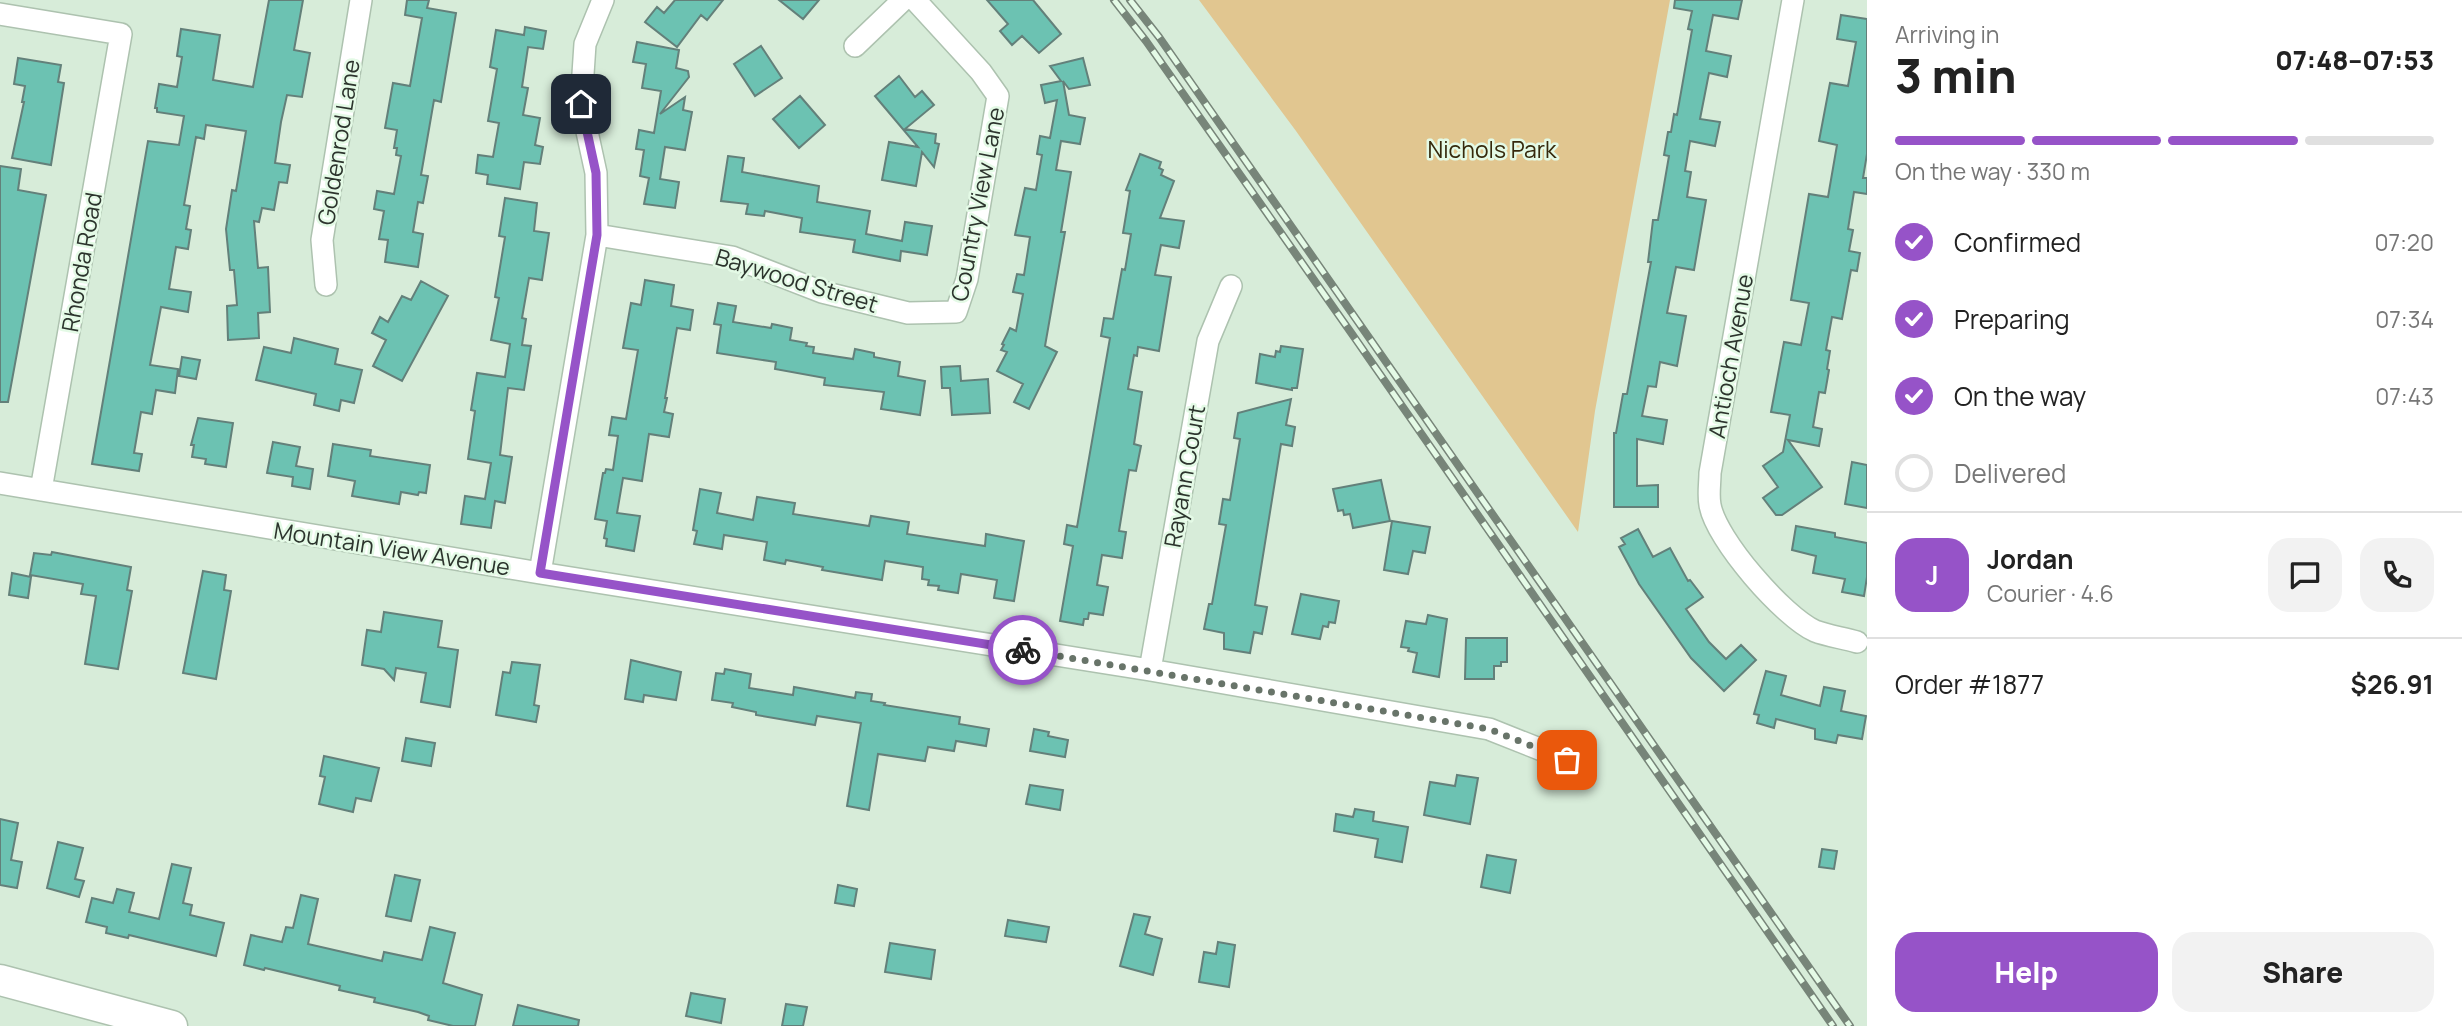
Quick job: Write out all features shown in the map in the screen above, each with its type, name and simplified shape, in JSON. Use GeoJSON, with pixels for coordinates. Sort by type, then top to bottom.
{"type":"FeatureCollection","features":[{"type":"Feature","properties":{"kind":"main road"},"geometry":{"type":"LineString","coordinates":[[0,980],[172,1026]]}},
{"type":"Feature","properties":{"kind":"street","name":"Goldenrod Lane"},"geometry":{"type":"LineString","coordinates":[[326,285],[322,240],[362,0]]}},
{"type":"Feature","properties":{"kind":"street"},"geometry":{"type":"LineString","coordinates":[[540,573],[597,235],[596,173],[581,104],[585,44],[603,0]]}},
{"type":"Feature","properties":{"kind":"street"},"geometry":{"type":"LineString","coordinates":[[855,46],[903,0]]}},
{"type":"Feature","properties":{"kind":"street","name":"Country View Lane"},"geometry":{"type":"LineString","coordinates":[[915,0],[982,72],[998,96],[967,279],[956,312]]}},
{"type":"Feature","properties":{"kind":"street","name":"Antioch Avenue"},"geometry":{"type":"LineString","coordinates":[[1793,0],[1710,473],[1710,506],[1723,535],[1763,588],[1793,617],[1816,631],[1857,642]]}},
{"type":"Feature","properties":{"kind":"street","name":"Rhonda Road"},"geometry":{"type":"LineString","coordinates":[[0,14],[121,34],[41,490]]}},
{"type":"Feature","properties":{"kind":"street","name":"Baywood Street"},"geometry":{"type":"LineString","coordinates":[[597,235],[732,257],[822,292],[908,313],[956,312]]}},
{"type":"Feature","properties":{"kind":"street","name":"Rayann Court"},"geometry":{"type":"LineString","coordinates":[[1150,670],[1208,341],[1231,286]]}},
{"type":"Feature","properties":{"kind":"street","name":"Mountain View Avenue"},"geometry":{"type":"LineString","coordinates":[[0,483],[540,573],[1150,670],[1489,729],[1567,760]]}},
{"type":"Feature","properties":{"kind":"green space","name":"Nichols Park"},"geometry":{"type":"Polygon","coordinates":[[[1199,0],[1670,0],[1595,411],[1578,532],[1296,131],[1199,0]]]}},
{"type":"Feature","properties":{"kind":"building"},"geometry":{"type":"Polygon","coordinates":[[[269,0],[303,0],[294,50],[310,53],[302,97],[287,95],[281,122],[275,163],[290,165],[287,183],[279,182],[274,210],[262,208],[259,222],[254,221],[258,268],[268,267],[270,312],[258,313],[259,338],[228,340],[227,306],[237,305],[226,229],[232,190],[236,191],[246,131],[206,125],[204,139],[196,137],[184,205],[190,206],[186,229],[191,230],[188,249],[176,247],[169,289],[191,292],[188,312],[161,307],[150,365],[178,369],[175,393],[156,390],[152,414],[141,412],[134,453],[142,454],[139,471],[92,464],[148,141],[179,145],[184,116],[157,112],[155,108],[159,84],[177,87],[182,57],[177,56],[181,29],[220,35],[213,80],[253,87],[269,0]]]}},
{"type":"Feature","properties":{"kind":"building"},"geometry":{"type":"Polygon","coordinates":[[[407,0],[429,0],[427,8],[456,13],[441,102],[434,100],[421,175],[428,176],[423,203],[418,202],[413,232],[423,234],[418,267],[385,262],[388,240],[379,239],[384,211],[374,209],[377,191],[394,194],[401,156],[396,155],[397,148],[394,148],[397,130],[385,128],[393,83],[410,86],[422,18],[405,15],[407,0]]]}},
{"type":"Feature","properties":{"kind":"building"},"geometry":{"type":"Polygon","coordinates":[[[675,0],[723,0],[707,20],[701,15],[677,47],[645,22],[657,7],[664,13],[675,0]]]}},
{"type":"Feature","properties":{"kind":"building"},"geometry":{"type":"Polygon","coordinates":[[[779,0],[819,0],[803,19],[779,0]]]}},
{"type":"Feature","properties":{"kind":"building"},"geometry":{"type":"Polygon","coordinates":[[[987,0],[1033,0],[1061,34],[1039,53],[1022,36],[1012,45],[1000,31],[1008,24],[987,0]]]}},
{"type":"Feature","properties":{"kind":"building"},"geometry":{"type":"Polygon","coordinates":[[[1675,0],[1742,0],[1738,19],[1713,15],[1706,51],[1731,56],[1727,77],[1709,73],[1700,119],[1720,122],[1715,146],[1690,141],[1685,171],[1691,172],[1687,197],[1706,200],[1694,270],[1676,267],[1667,313],[1686,316],[1677,366],[1660,362],[1656,387],[1648,386],[1642,416],[1667,420],[1663,444],[1637,439],[1637,486],[1658,485],[1658,507],[1614,507],[1614,433],[1623,394],[1627,394],[1651,262],[1648,262],[1653,220],[1658,220],[1669,156],[1664,155],[1668,132],[1671,132],[1674,114],[1677,115],[1692,30],[1688,29],[1692,11],[1674,8],[1675,0]]]}},
{"type":"Feature","properties":{"kind":"building"},"geometry":{"type":"Polygon","coordinates":[[[1841,15],[1867,19],[1867,154],[1863,178],[1867,178],[1867,194],[1854,192],[1848,229],[1853,230],[1849,251],[1860,253],[1857,271],[1851,270],[1842,319],[1832,317],[1826,350],[1830,351],[1829,370],[1825,393],[1819,392],[1813,427],[1822,429],[1819,446],[1788,440],[1822,487],[1782,515],[1776,515],[1763,498],[1778,487],[1763,466],[1783,452],[1790,415],[1771,412],[1784,342],[1801,345],[1809,303],[1791,300],[1809,194],[1828,197],[1837,145],[1819,141],[1830,83],[1848,86],[1856,42],[1837,39],[1841,15]]]}},
{"type":"Feature","properties":{"kind":"building"},"geometry":{"type":"Polygon","coordinates":[[[525,27],[546,31],[543,49],[528,47],[522,87],[528,88],[523,115],[540,118],[535,145],[543,147],[540,164],[524,162],[520,189],[487,184],[488,175],[476,173],[478,155],[493,157],[499,123],[488,121],[497,69],[490,67],[496,30],[524,35],[525,27]]]}},
{"type":"Feature","properties":{"kind":"building"},"geometry":{"type":"Polygon","coordinates":[[[637,42],[679,50],[676,68],[688,71],[689,77],[660,114],[685,97],[683,110],[692,112],[685,150],[665,147],[660,179],[679,182],[675,208],[644,204],[649,178],[640,176],[644,150],[636,149],[639,130],[654,133],[661,91],[642,88],[646,64],[633,62],[637,42]]]}},
{"type":"Feature","properties":{"kind":"building"},"geometry":{"type":"Polygon","coordinates":[[[761,46],[782,78],[755,96],[734,64],[761,46]]]}},
{"type":"Feature","properties":{"kind":"building"},"geometry":{"type":"Polygon","coordinates":[[[18,58],[61,65],[58,82],[64,83],[51,165],[12,158],[25,86],[14,84],[18,58]]]}},
{"type":"Feature","properties":{"kind":"building"},"geometry":{"type":"Polygon","coordinates":[[[1083,58],[1090,85],[1069,89],[1063,81],[1069,115],[1085,118],[1080,144],[1061,141],[1056,170],[1071,172],[1061,232],[1065,232],[1045,346],[1057,352],[1029,409],[1014,402],[1023,384],[997,371],[1007,352],[1001,350],[1004,345],[1002,344],[1010,328],[1016,331],[1023,294],[1013,292],[1017,274],[1024,275],[1030,237],[1015,235],[1025,188],[1036,190],[1042,155],[1037,154],[1040,136],[1050,138],[1057,100],[1045,103],[1041,85],[1061,81],[1050,66],[1083,58]]]}},
{"type":"Feature","properties":{"kind":"building"},"geometry":{"type":"Polygon","coordinates":[[[899,76],[915,97],[922,91],[934,105],[905,129],[936,134],[935,143],[939,144],[934,167],[922,152],[916,186],[882,180],[889,142],[918,147],[875,96],[899,76]]]}},
{"type":"Feature","properties":{"kind":"building"},"geometry":{"type":"Polygon","coordinates":[[[800,96],[825,125],[799,148],[773,119],[800,96]]]}},
{"type":"Feature","properties":{"kind":"building"},"geometry":{"type":"Polygon","coordinates":[[[1140,154],[1161,162],[1161,175],[1174,181],[1160,218],[1184,221],[1179,248],[1161,245],[1155,275],[1171,277],[1159,351],[1138,347],[1137,356],[1134,355],[1128,389],[1142,392],[1134,444],[1141,446],[1136,471],[1129,470],[1119,531],[1126,532],[1122,558],[1102,555],[1097,585],[1108,587],[1103,615],[1089,613],[1083,625],[1060,621],[1073,546],[1064,544],[1067,525],[1077,527],[1110,338],[1101,336],[1104,318],[1113,319],[1122,269],[1125,270],[1131,234],[1123,233],[1130,191],[1126,190],[1140,154]]]}},
{"type":"Feature","properties":{"kind":"building"},"geometry":{"type":"Polygon","coordinates":[[[728,156],[744,158],[742,172],[819,186],[817,202],[870,211],[866,234],[902,241],[905,222],[932,226],[927,255],[901,251],[900,261],[853,252],[855,240],[800,232],[802,218],[765,211],[764,216],[746,214],[748,204],[721,201],[728,156]]]}},
{"type":"Feature","properties":{"kind":"building"},"geometry":{"type":"Polygon","coordinates":[[[0,166],[21,169],[18,190],[46,195],[8,402],[0,402],[0,166]]]}},
{"type":"Feature","properties":{"kind":"building"},"geometry":{"type":"Polygon","coordinates":[[[505,198],[537,203],[534,231],[549,233],[542,280],[529,278],[522,318],[526,319],[522,345],[531,346],[524,390],[508,388],[500,455],[512,457],[505,503],[495,501],[491,528],[461,524],[465,496],[485,499],[491,463],[468,459],[475,411],[471,410],[477,373],[505,377],[510,344],[491,340],[499,298],[495,297],[505,237],[499,236],[505,198]]]}},
{"type":"Feature","properties":{"kind":"building"},"geometry":{"type":"Polygon","coordinates":[[[645,280],[674,285],[671,306],[693,310],[690,330],[677,328],[665,398],[664,412],[673,414],[669,437],[649,434],[642,481],[623,478],[617,513],[640,516],[634,551],[606,546],[607,539],[604,538],[607,521],[595,519],[603,473],[606,469],[613,470],[618,436],[609,435],[612,417],[626,419],[638,350],[623,348],[631,303],[641,305],[645,280]]]}},
{"type":"Feature","properties":{"kind":"building"},"geometry":{"type":"Polygon","coordinates":[[[421,281],[448,296],[402,381],[373,366],[386,340],[372,333],[380,317],[388,322],[402,296],[411,300],[421,281]]]}},
{"type":"Feature","properties":{"kind":"building"},"geometry":{"type":"Polygon","coordinates":[[[718,303],[736,306],[733,322],[771,328],[772,324],[792,328],[790,340],[807,343],[806,346],[814,347],[813,353],[853,359],[855,349],[874,353],[874,357],[900,362],[898,376],[925,381],[920,415],[881,409],[884,392],[824,385],[825,378],[775,369],[776,362],[717,353],[721,325],[714,324],[718,303]]]}},
{"type":"Feature","properties":{"kind":"building"},"geometry":{"type":"Polygon","coordinates":[[[294,338],[338,349],[335,364],[362,370],[354,403],[341,400],[339,411],[314,405],[316,394],[256,380],[264,347],[291,353],[294,338]]]}},
{"type":"Feature","properties":{"kind":"building"},"geometry":{"type":"Polygon","coordinates":[[[1281,346],[1303,349],[1297,388],[1292,390],[1256,383],[1260,354],[1275,357],[1281,346]]]}},
{"type":"Feature","properties":{"kind":"building"},"geometry":{"type":"Polygon","coordinates":[[[182,357],[200,360],[196,379],[179,376],[182,357]]]}},
{"type":"Feature","properties":{"kind":"building"},"geometry":{"type":"Polygon","coordinates":[[[960,366],[961,381],[988,379],[990,413],[952,415],[950,388],[942,388],[941,367],[960,366]]]}},
{"type":"Feature","properties":{"kind":"building"},"geometry":{"type":"Polygon","coordinates":[[[1291,399],[1286,425],[1295,427],[1292,446],[1281,444],[1255,605],[1267,607],[1262,634],[1254,632],[1250,653],[1224,649],[1224,633],[1204,629],[1209,604],[1212,604],[1226,525],[1219,524],[1223,499],[1230,500],[1240,439],[1234,438],[1238,413],[1291,399]]]}},
{"type":"Feature","properties":{"kind":"building"},"geometry":{"type":"Polygon","coordinates":[[[198,418],[233,423],[226,467],[205,464],[206,459],[192,457],[194,445],[191,445],[198,418]]]}},
{"type":"Feature","properties":{"kind":"building"},"geometry":{"type":"Polygon","coordinates":[[[273,442],[300,447],[296,466],[313,469],[310,489],[292,486],[293,477],[267,473],[273,442]]]}},
{"type":"Feature","properties":{"kind":"building"},"geometry":{"type":"Polygon","coordinates":[[[333,444],[371,450],[370,456],[430,465],[426,493],[419,492],[418,495],[401,492],[399,504],[352,496],[355,481],[328,476],[333,444]]]}},
{"type":"Feature","properties":{"kind":"building"},"geometry":{"type":"Polygon","coordinates":[[[1852,462],[1867,465],[1867,508],[1845,504],[1852,462]]]}},
{"type":"Feature","properties":{"kind":"building"},"geometry":{"type":"Polygon","coordinates":[[[1381,480],[1390,521],[1353,528],[1350,514],[1344,515],[1343,510],[1338,511],[1333,489],[1381,480]]]}},
{"type":"Feature","properties":{"kind":"building"},"geometry":{"type":"Polygon","coordinates":[[[700,489],[721,493],[717,513],[753,520],[757,497],[795,503],[793,514],[869,526],[871,516],[909,522],[907,534],[985,546],[986,534],[1024,541],[1014,601],[994,598],[997,580],[961,574],[958,593],[938,590],[939,586],[928,585],[929,580],[922,579],[923,567],[885,561],[882,580],[822,570],[823,567],[786,560],[785,564],[764,560],[767,542],[724,535],[722,549],[694,544],[697,531],[693,530],[700,489]]]}},
{"type":"Feature","properties":{"kind":"building"},"geometry":{"type":"Polygon","coordinates":[[[1392,521],[1430,527],[1425,553],[1413,551],[1408,574],[1384,570],[1392,521]]]}},
{"type":"Feature","properties":{"kind":"building"},"geometry":{"type":"Polygon","coordinates":[[[1796,526],[1835,533],[1835,537],[1867,543],[1864,596],[1842,592],[1845,579],[1813,573],[1816,556],[1792,550],[1796,526]]]}},
{"type":"Feature","properties":{"kind":"building"},"geometry":{"type":"Polygon","coordinates":[[[1638,529],[1653,557],[1670,548],[1688,581],[1690,580],[1703,597],[1686,609],[1709,642],[1726,659],[1741,645],[1756,660],[1724,691],[1691,658],[1639,584],[1619,547],[1625,544],[1621,538],[1638,529]]]}},
{"type":"Feature","properties":{"kind":"building"},"geometry":{"type":"Polygon","coordinates":[[[52,552],[131,567],[127,590],[132,591],[118,669],[85,664],[96,596],[81,594],[83,584],[30,575],[34,553],[51,555],[52,552]]]}},
{"type":"Feature","properties":{"kind":"building"},"geometry":{"type":"Polygon","coordinates":[[[203,571],[226,575],[224,590],[231,591],[216,679],[183,673],[203,571]]]}},
{"type":"Feature","properties":{"kind":"building"},"geometry":{"type":"Polygon","coordinates":[[[12,573],[31,577],[28,598],[9,595],[12,573]]]}},
{"type":"Feature","properties":{"kind":"building"},"geometry":{"type":"Polygon","coordinates":[[[1301,594],[1339,601],[1335,623],[1329,622],[1328,627],[1323,626],[1320,639],[1292,634],[1301,594]]]}},
{"type":"Feature","properties":{"kind":"building"},"geometry":{"type":"Polygon","coordinates":[[[384,612],[442,621],[438,647],[458,650],[450,707],[421,702],[426,673],[396,668],[394,680],[384,669],[362,665],[367,630],[381,632],[384,612]]]}},
{"type":"Feature","properties":{"kind":"building"},"geometry":{"type":"Polygon","coordinates":[[[1428,615],[1447,619],[1439,677],[1413,672],[1417,653],[1401,647],[1406,621],[1426,624],[1428,615]]]}},
{"type":"Feature","properties":{"kind":"building"},"geometry":{"type":"Polygon","coordinates":[[[1466,638],[1507,638],[1507,662],[1494,666],[1494,679],[1465,679],[1466,638]]]}},
{"type":"Feature","properties":{"kind":"building"},"geometry":{"type":"Polygon","coordinates":[[[631,660],[681,672],[676,700],[644,695],[643,702],[625,699],[631,660]]]}},
{"type":"Feature","properties":{"kind":"building"},"geometry":{"type":"Polygon","coordinates":[[[512,662],[540,665],[534,705],[539,706],[536,722],[496,715],[503,672],[510,673],[512,662]]]}},
{"type":"Feature","properties":{"kind":"building"},"geometry":{"type":"Polygon","coordinates":[[[725,669],[751,674],[749,688],[793,695],[794,687],[855,698],[856,692],[872,694],[871,701],[885,703],[884,705],[960,717],[959,724],[989,729],[986,746],[956,741],[954,751],[928,747],[925,761],[878,754],[869,810],[847,806],[861,723],[817,716],[815,725],[756,715],[756,712],[732,707],[733,703],[712,700],[716,673],[724,674],[725,669]]]}},
{"type":"Feature","properties":{"kind":"building"},"geometry":{"type":"Polygon","coordinates":[[[1766,671],[1786,676],[1781,695],[1820,706],[1824,687],[1845,691],[1841,711],[1866,716],[1862,739],[1838,735],[1836,743],[1815,739],[1815,729],[1776,719],[1774,728],[1757,723],[1759,715],[1754,714],[1766,671]]]}},
{"type":"Feature","properties":{"kind":"building"},"geometry":{"type":"Polygon","coordinates":[[[1034,729],[1049,732],[1048,736],[1068,740],[1065,757],[1030,751],[1034,729]]]}},
{"type":"Feature","properties":{"kind":"building"},"geometry":{"type":"Polygon","coordinates":[[[406,738],[435,743],[431,766],[402,761],[406,738]]]}},
{"type":"Feature","properties":{"kind":"building"},"geometry":{"type":"Polygon","coordinates":[[[324,756],[379,768],[371,801],[356,798],[353,812],[319,804],[325,777],[320,776],[324,756]]]}},
{"type":"Feature","properties":{"kind":"building"},"geometry":{"type":"Polygon","coordinates":[[[1457,775],[1478,778],[1470,824],[1424,815],[1430,782],[1455,786],[1457,775]]]}},
{"type":"Feature","properties":{"kind":"building"},"geometry":{"type":"Polygon","coordinates":[[[1030,785],[1063,790],[1060,810],[1026,804],[1030,785]]]}},
{"type":"Feature","properties":{"kind":"building"},"geometry":{"type":"Polygon","coordinates":[[[1355,809],[1374,812],[1373,821],[1408,827],[1402,862],[1375,857],[1378,839],[1334,831],[1336,814],[1353,817],[1355,809]]]}},
{"type":"Feature","properties":{"kind":"building"},"geometry":{"type":"Polygon","coordinates":[[[0,819],[18,823],[11,860],[22,862],[17,888],[0,885],[0,819]]]}},
{"type":"Feature","properties":{"kind":"building"},"geometry":{"type":"Polygon","coordinates":[[[58,842],[83,848],[75,879],[84,881],[79,897],[47,888],[58,842]]]}},
{"type":"Feature","properties":{"kind":"building"},"geometry":{"type":"Polygon","coordinates":[[[1822,849],[1837,851],[1834,869],[1819,867],[1822,849]]]}},
{"type":"Feature","properties":{"kind":"building"},"geometry":{"type":"Polygon","coordinates":[[[1487,855],[1516,860],[1510,893],[1481,887],[1487,855]]]}},
{"type":"Feature","properties":{"kind":"building"},"geometry":{"type":"Polygon","coordinates":[[[172,864],[191,868],[183,903],[192,905],[190,915],[224,923],[216,956],[129,935],[128,938],[106,933],[107,927],[86,922],[92,898],[113,903],[117,889],[134,893],[129,912],[159,919],[172,864]]]}},
{"type":"Feature","properties":{"kind":"building"},"geometry":{"type":"Polygon","coordinates":[[[395,875],[420,880],[411,921],[386,916],[395,875]]]}},
{"type":"Feature","properties":{"kind":"building"},"geometry":{"type":"Polygon","coordinates":[[[838,885],[857,889],[854,906],[835,903],[838,885]]]}},
{"type":"Feature","properties":{"kind":"building"},"geometry":{"type":"Polygon","coordinates":[[[301,895],[318,899],[308,944],[382,961],[384,952],[422,960],[430,927],[455,933],[443,983],[482,995],[475,1026],[453,1026],[428,1020],[429,1016],[418,1012],[374,1002],[375,998],[339,990],[340,986],[244,965],[251,935],[282,942],[286,927],[293,928],[301,895]]]}},
{"type":"Feature","properties":{"kind":"building"},"geometry":{"type":"Polygon","coordinates":[[[1134,914],[1150,917],[1145,934],[1162,939],[1153,975],[1120,966],[1134,914]]]}},
{"type":"Feature","properties":{"kind":"building"},"geometry":{"type":"Polygon","coordinates":[[[1008,920],[1049,927],[1046,942],[1005,936],[1008,920]]]}},
{"type":"Feature","properties":{"kind":"building"},"geometry":{"type":"Polygon","coordinates":[[[1218,942],[1235,945],[1229,987],[1199,982],[1204,952],[1216,954],[1218,942]]]}},
{"type":"Feature","properties":{"kind":"building"},"geometry":{"type":"Polygon","coordinates":[[[890,943],[935,950],[931,979],[885,972],[890,943]]]}},
{"type":"Feature","properties":{"kind":"building"},"geometry":{"type":"Polygon","coordinates":[[[691,993],[725,999],[721,1023],[686,1016],[691,993]]]}},
{"type":"Feature","properties":{"kind":"building"},"geometry":{"type":"Polygon","coordinates":[[[786,1004],[807,1007],[803,1026],[782,1026],[786,1004]]]}},
{"type":"Feature","properties":{"kind":"building"},"geometry":{"type":"Polygon","coordinates":[[[518,1005],[579,1020],[578,1026],[513,1026],[518,1005]]]}},
{"type":"Feature","properties":{"kind":"railway"},"geometry":{"type":"LineString","coordinates":[[1114,0],[1146,41],[1352,334],[1833,1026]]}},
{"type":"Feature","properties":{"kind":"railway"},"geometry":{"type":"LineString","coordinates":[[1130,0],[1159,37],[1850,1026]]}},
{"type":"Feature","properties":{"kind":"way so far"},"geometry":{"type":"LineString","coordinates":[[1023,650],[1489,729],[1567,760]]}},
{"type":"Feature","properties":{"kind":"route"},"geometry":{"type":"LineString","coordinates":[[581,104],[596,173],[597,235],[540,573],[1023,650]]}}]}
